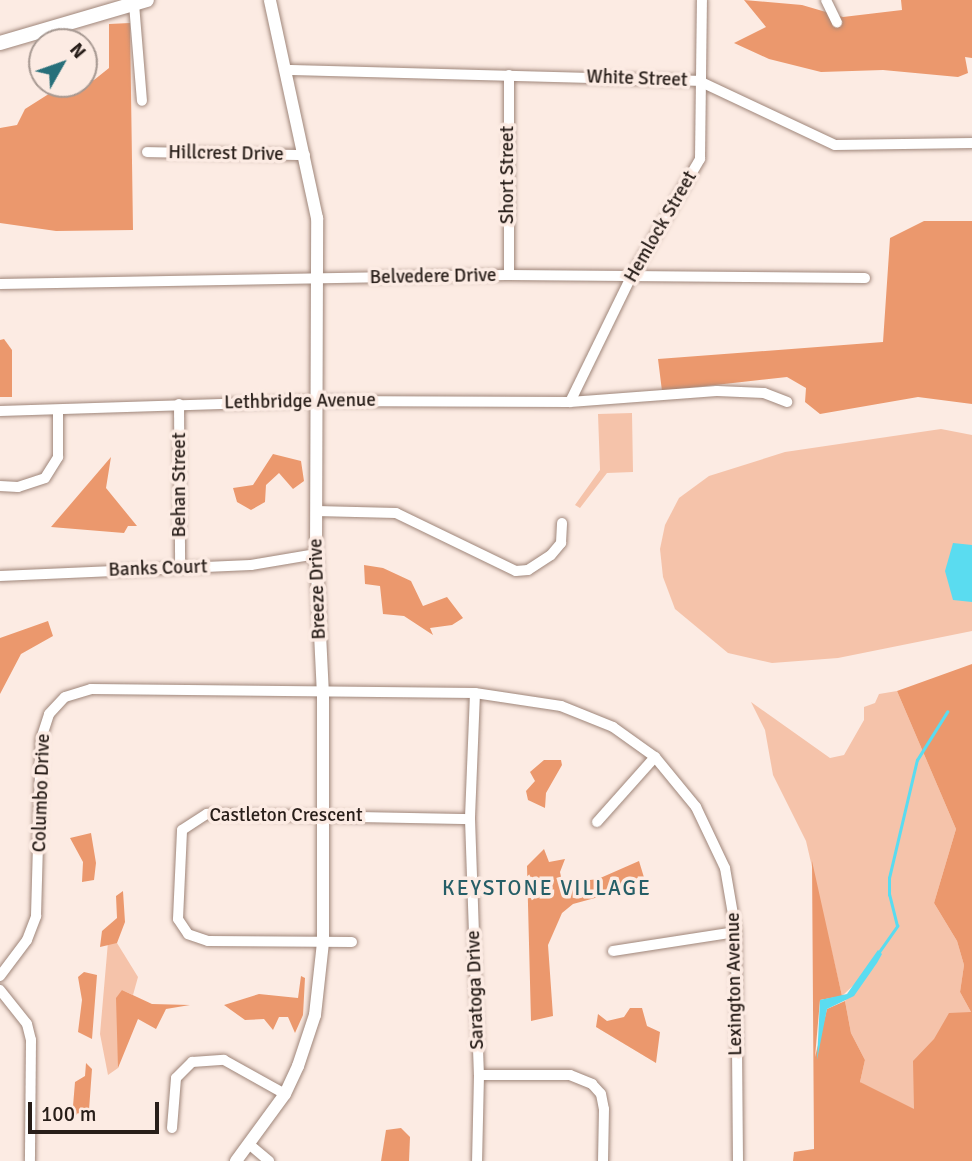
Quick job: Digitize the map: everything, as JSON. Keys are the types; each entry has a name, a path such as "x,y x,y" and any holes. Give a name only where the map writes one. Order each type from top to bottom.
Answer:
{"main road":[{"path":"0,43 111,6 140,2"}],"street":[{"name":"Breeze Drive","path":"236,1161 285,1094 315,1015 323,942 323,695 316,554 319,279 317,218 270,0"},
{"name":"Hemlock Street","path":"570,401 631,277 700,159 699,80 705,28 702,0"},
{"path":"826,0 836,23"},
{"path":"140,2 142,101"},
{"name":"White Street","path":"287,70 699,80 835,145 972,143"},
{"name":"Short Street","path":"509,75 509,275"},
{"name":"Hillcrest Drive","path":"148,152 305,155"},
{"name":"Belvedere Drive","path":"0,284 509,275 865,278"},
{"name":"Lethbridge Avenue","path":"0,411 316,401 570,401 717,390 764,393 787,402"},
{"name":"Behan Street","path":"179,404 180,567"},
{"path":"0,486 18,487 46,478 58,457 58,410"},
{"path":"316,511 396,513 516,571 528,570 551,555 561,543 562,523"},
{"name":"Banks Court","path":"0,576 251,565 316,554"},
{"name":"Columbo Drive","path":"0,976 27,940 36,916 41,738 49,714 65,697 91,690 323,695"},
{"name":"Lexington Avenue","path":"323,695 475,693 561,706 613,727 654,757 677,781 711,835 725,868 736,932 738,1161"},
{"name":"Saratoga Drive","path":"475,693 470,819 479,1075 477,1161"},
{"path":"597,822 654,757"},
{"name":"Castleton Crescent","path":"352,942 208,941 188,934 178,919 179,839 190,821 207,814 321,814 470,819"},
{"path":"612,951 736,932"},
{"path":"0,990 27,1024 31,1040 30,1161"},
{"path":"172,1128 176,1078 192,1062 224,1060 285,1094"},
{"path":"479,1075 570,1075 592,1084 601,1094 604,1109 603,1161"},
{"path":"250,1145 269,1161"}],"shaded area":[{"path":"744,0 802,5 843,17 902,10 901,0 972,0 972,58 965,57 968,73 958,77 883,70 821,72 769,59 734,43 766,27"},
{"path":"130,23 133,230 56,231 0,223 0,128 17,125 25,109 42,98 98,98 98,77 109,68 109,24"},
{"path":"924,221 972,221 972,404 918,397 820,414 805,402 806,388 787,377 662,391 658,359 883,342 890,238"},
{"path":"4,339 12,350 12,397 0,397 0,340"},
{"path":"632,413 633,472 607,473 580,508 575,505 600,470 598,414"},
{"path":"941,429 972,435 972,631 838,658 772,663 728,653 675,609 663,577 660,549 665,525 679,498 709,476 785,452"},
{"path":"273,454 301,461 304,481 293,489 279,473 266,485 265,502 251,510 237,502 233,488 253,485"},
{"path":"111,457 106,488 137,526 128,526 124,533 51,527"},
{"path":"364,565 383,568 411,581 423,606 447,597 463,618 452,625 430,628 433,635 404,616 383,614 380,586 365,584"},
{"path":"48,621 53,636 21,654 0,694 0,638"},
{"path":"972,664 972,1161 793,1161 794,1152 814,1149 812,861 842,996 820,1000 815,1057 827,1009 845,1001 851,1033 865,1060 860,1082 914,1109 913,1061 934,1039 949,1013 971,1012 960,992 964,965 957,941 934,903 956,829 897,691"},
{"path":"897,691 956,829 934,903 957,941 964,965 960,992 971,1012 972,1161 860,1082 865,1060 851,1033 845,1001 877,963 842,996 806,841 773,775 765,730 751,702 830,758 844,755 864,720 864,707 875,703 879,694"},
{"path":"544,760 561,760 562,765 546,793 545,808 528,800 526,791 535,781 530,772"},
{"path":"91,833 96,863 94,880 82,882 83,862 70,838"},
{"path":"544,849 549,862 565,859 560,872 565,896 574,882 598,879 639,861 646,884 573,904 562,913 548,945 553,1016 531,1021 527,866"},
{"path":"123,891 125,922 117,943 100,947 102,931 117,918 116,896"},
{"path":"108,942 117,943 138,977 133,995 122,990 118,1068 108,1075 100,1034"},
{"path":"84,972 97,975 92,1039 78,1032 82,1000 78,977"},
{"path":"301,976 305,978 303,1015 295,1033 288,1017 279,1017 273,1030 264,1019 245,1020 224,1005 259,994 298,998"},
{"path":"122,990 152,1004 190,1005 166,1009 156,1029 138,1019 118,1068 116,998"},
{"path":"630,1008 642,1008 647,1026 660,1032 656,1063 596,1027 598,1014 607,1021 624,1017"},
{"path":"86,1063 92,1069 87,1119 78,1113 72,1119 66,1110 73,1106 75,1082 85,1076"},
{"path":"401,1128 410,1137 409,1161 381,1161 386,1130"}],"water":[{"path":"953,543 972,545 972,602 953,600 945,571"},
{"path":"878,950 882,954 854,996 827,1009 817,1060 820,1000 847,994"}],"waterway":[{"path":"879,952 897,926 889,895 889,878 917,760 947,712"}],"district":[{"name":"KEYSTONE VILLAGE","path":"547,888"}]}
